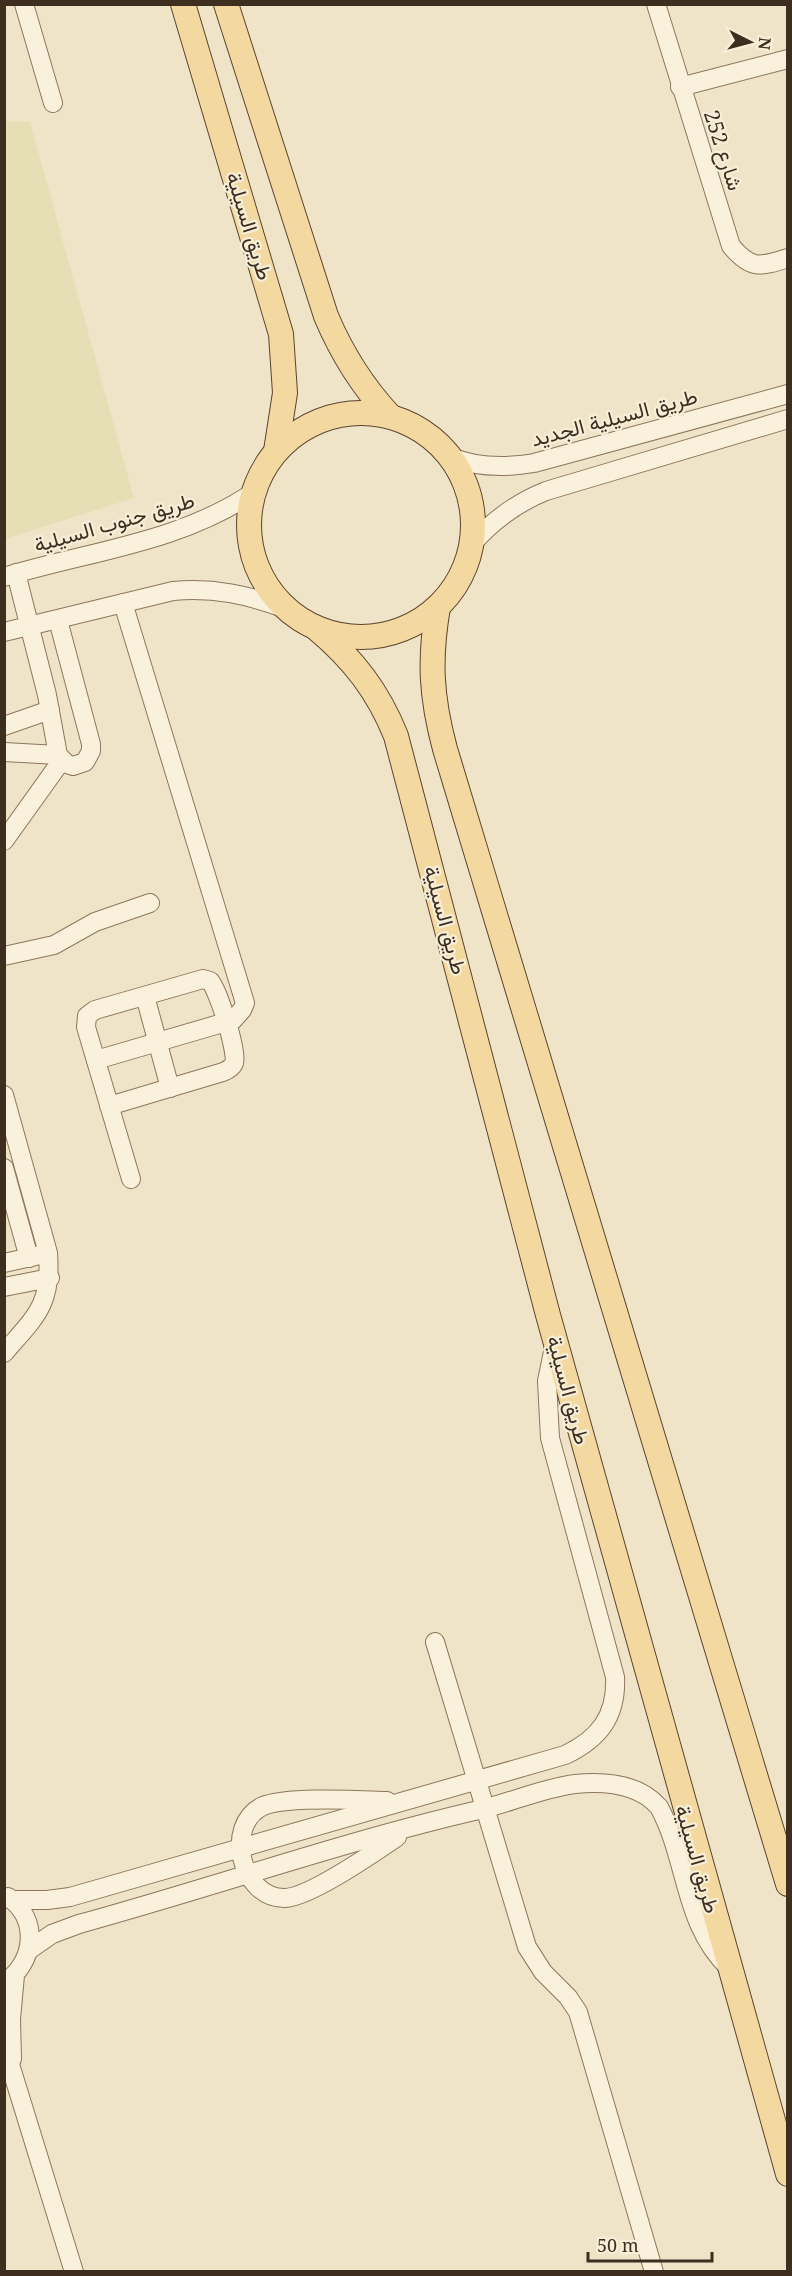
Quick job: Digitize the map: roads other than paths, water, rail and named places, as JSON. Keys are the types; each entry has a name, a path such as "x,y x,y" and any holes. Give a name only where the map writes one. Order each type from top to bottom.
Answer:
{"main road":[{"name":"طريق السيلية","path":"183,4 281,334 285,393 276,452"},
{"name":"طريق السيلية","path":"226,4 331,327 359,380 390,416"},
{"path":"365,412 390,416 413,424 434,439 451,457 468,489 474,526 472,544 465,567 454,589 438,607 417,623 393,633 367,638 341,636 316,628 287,609 270,590 257,567 250,543 250,518 254,492 263,471 276,452 295,434 309,426 340,414 365,412"},
{"path":"438,607 431,655 431,679 433,703 445,749 788,1884"},
{"name":"طريق السيلية","path":"316,628 337,645 362,672 386,711 396,736 555,1340 788,2174"},
{"path":"762,2083 788,2122"}],"street":[{"path":"24,4 54,103"},
{"name":"شارع 252","path":"656,4 731,246 742,261 761,267 788,258"},
{"path":"680,87 788,59"},
{"name":"طريق السيلية الجديد","path":"451,457 495,467 534,463 788,394"},
{"path":"472,544 484,530 513,507 546,491 788,419"},
{"path":"751,430 788,433"},
{"name":"طريق جنوب السيلية","path":"10,575 186,529 221,513 254,492"},
{"path":"4,841 60,758 31,626 10,575"},
{"path":"4,632 173,591 196,589 242,594 287,609"},
{"path":"96,1060 158,1042 224,1016 235,1004 242,990 123,603"},
{"path":"4,752 60,758 73,766 85,762 91,751 58,620"},
{"path":"4,726 50,710"},
{"path":"4,956 54,945 94,922 150,903"},
{"path":"109,1106 223,1072 232,1066 235,1058 224,1016 214,986 206,979 95,1010 87,1016 86,1027 109,1106 131,1179"},
{"path":"146,996 170,1088"},
{"path":"4,1095 48,1253 50,1278 47,1295 37,1315 4,1353"},
{"path":"4,1168 29,1258"},
{"path":"4,1263 48,1253"},
{"path":"4,1287 50,1278"},
{"path":"8,1897 47,1900 70,1897 565,1755 587,1744 608,1721 615,1701 613,1664 550,1438 547,1381 555,1340"},
{"path":"435,1642 527,1947 543,1972 568,1997 578,2012 654,2271"},
{"path":"12,2064 10,1979 29,1950 66,1929 410,1827 560,1786 578,1784 625,1786 645,1793 653,1800 664,1816 700,1930 716,1955 729,1968"},
{"path":"403,1802 341,1801 271,1804 256,1810 245,1823 241,1848 248,1876 255,1885 270,1895 296,1896 369,1855 410,1827"},
{"path":"8,1897 26,1917 29,1928 29,1950"},
{"path":"4,2045 12,2064 74,2271"}]}
